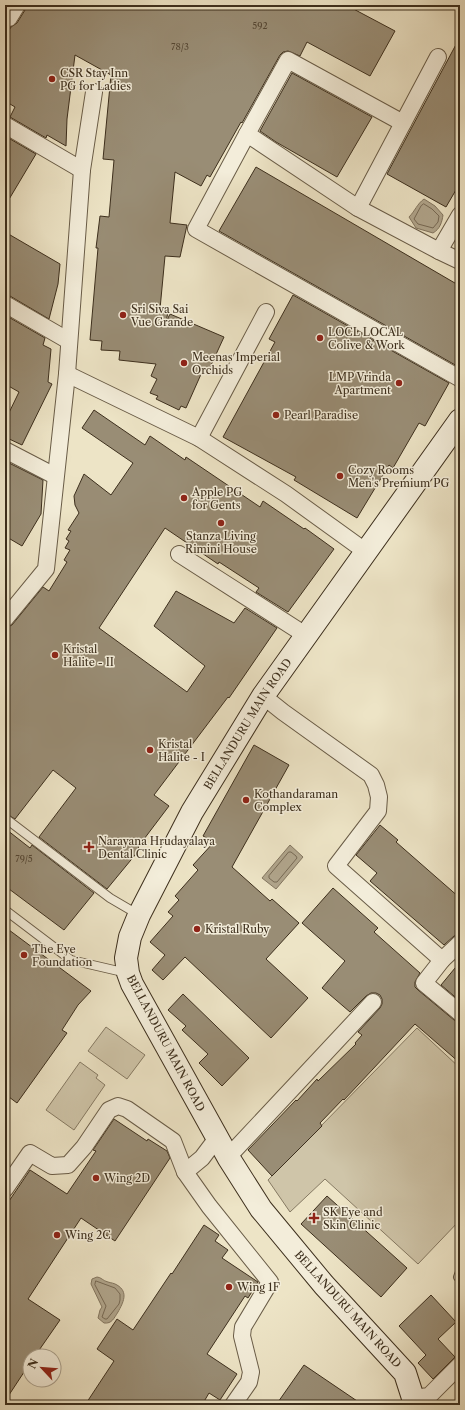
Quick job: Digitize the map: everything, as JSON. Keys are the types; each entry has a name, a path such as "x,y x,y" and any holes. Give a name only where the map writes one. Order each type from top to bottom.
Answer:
{"street":[{"path":"358,208 438,58"},
{"path":"403,123 288,60 196,229 459,378 460,375"},
{"path":"5,619 46,569 67,374 82,170 94,92"},
{"path":"5,125 82,170"},
{"path":"247,134 358,208 439,251 460,260"},
{"path":"439,251 460,215"},
{"path":"5,304 69,341"},
{"path":"199,438 266,312"},
{"path":"67,374 199,438 286,494 365,551"},
{"name":"BELLANDURU MAIN ROAD","path":"413,1401 405,1373 324,1285 261,1209 217,1138 132,984 128,973 126,958 130,937 139,915 192,812 263,696 307,636 365,551 460,420"},
{"path":"5,450 55,476"},
{"path":"179,554 307,636"},
{"path":"263,696 371,775 376,785 379,797 378,811 336,866 442,960"},
{"path":"460,943 442,960 424,983 460,1013"},
{"path":"228,1157 373,1002"},
{"path":"5,1189 30,1153 52,1166 68,1165 84,1147 109,1110 118,1106 127,1108 173,1141 185,1172 209,1206 270,1282 243,1327 242,1336 251,1372 249,1382 233,1405"},
{"path":"185,1172 202,1158 217,1138"},
{"path":"413,1401 429,1396 460,1365"}],"lane":[{"path":"5,818 110,898 139,915"},
{"path":"5,910 71,960 128,973"},
{"path":"460,1272 458,1276 460,1279"}],"shaded area":[{"path":"106,1027 145,1055 127,1079 88,1051"},
{"path":"417,1028 460,1068 460,1220 418,1264 325,1179 290,1212 268,1180"},
{"path":"80,1062 98,1075 96,1078 105,1085 74,1130 46,1110"}],"water":[{"path":"424,199 435,206 443,215 440,225 433,233 416,228 409,217"},
{"path":"290,845 303,857 276,889 262,878"},
{"path":"97,1277 114,1283 121,1288 124,1294 120,1309 109,1323 104,1323 98,1318 102,1307 91,1284 92,1279"}],"building":[{"path":"26,5 346,5 395,31 370,76 307,42 300,56 288,51 283,52 210,177 207,175 201,186 175,172 170,223 187,225 180,257 165,256 160,309 168,312 166,322 170,314 224,337 207,374 202,372 186,408 181,406 179,410 156,399 158,396 150,393 157,379 151,376 156,364 119,360 120,351 101,350 102,341 90,340 98,248 96,248 100,216 109,217 114,160 103,159 111,75 75,55 67,119 66,146 47,135 46,138 10,117 15,107 5,101 5,37 11,27 17,23 25,10"},
{"path":"460,37 460,183 446,207 387,174"},
{"path":"292,73 372,117 337,177 276,142 260,131"},
{"path":"5,136 36,154 5,206"},
{"path":"256,167 460,286 459,366 219,231"},
{"path":"5,232 60,264 58,284 49,319 10,296 5,295"},
{"path":"293,295 449,383 425,426 419,423 393,468 389,465 357,518 294,480 296,477 223,437 275,342 269,339"},
{"path":"5,315 45,338 43,345 51,349 48,382 52,384 22,445 5,437 5,421 19,392 5,384"},
{"path":"94,410 145,445 150,436 185,460 186,457 260,507 263,501 334,549 288,612 256,592 259,588 219,562 218,564 165,528 99,628 187,692 205,666 154,626 176,591 234,623 245,608 277,628 229,698 228,697 154,795 169,806 138,847 140,849 107,889 39,837 76,788 53,770 15,819 5,813 5,628 12,625 43,587 49,591 67,562 64,560 70,550 65,548 69,541 66,539 71,531 68,530 79,513 75,505 74,496 84,474 111,495 133,463 82,428"},
{"path":"5,461 43,480 41,514 22,546 5,536"},
{"path":"254,745 289,765 232,867 270,901 272,899 299,923 266,959 308,998 271,1038 185,957 163,980 152,970 165,955 150,942 173,916 168,912 179,900 175,896 198,870 193,865 214,842 203,836"},
{"path":"5,825 8,828 7,830 30,848 32,845 94,893 64,930 5,886"},
{"path":"380,825 398,840 396,842 460,898 460,934 454,936 444,945 370,881 377,873 356,855"},
{"path":"333,888 378,928 374,932 420,973 415,982 415,987 454,1020 460,1022 460,1063 415,1024 344,1100 343,1099 320,1123 322,1126 272,1176 248,1150 317,1079 318,1081 356,1044 355,1043 362,1035 358,1032 382,1004 380,995 371,993 350,1012 322,988 345,961 302,923"},
{"path":"5,927 91,991 78,1005 62,1030 67,1033 17,1103 5,1094"},
{"path":"460,962 460,1001 441,985"},
{"path":"183,994 249,1058 222,1086 199,1063 208,1054 182,1030 186,1026 168,1010"},
{"path":"114,1119 147,1141 148,1139 167,1151 170,1158 115,1241 81,1218 28,1299 60,1320 41,1348 22,1348 22,1375 5,1401 5,1207 30,1170 67,1194 96,1151 93,1150"},
{"path":"327,1196 407,1268 381,1297 301,1224"},
{"path":"204,1225 219,1235 215,1241 228,1250 222,1258 258,1282 248,1298 245,1296 207,1354 237,1374 220,1400 209,1393 202,1405 85,1405 114,1361 97,1349 117,1319 133,1330"},
{"path":"431,1295 456,1322 438,1339 455,1357 433,1379 418,1363 426,1355 399,1326"},
{"path":"304,1365 363,1405 276,1405"}],"place":[{"name":"CSR Stay Inn PG for Ladies","path":"52,79"},
{"name":"Sri Siva Sai Vue Grande","path":"123,315"},
{"name":"LOCL LOCAL Colive & Work","path":"320,338"},
{"name":"Meenas Imperial Orchids","path":"184,363"},
{"name":"LMP Vrinda Apartment","path":"399,383"},
{"name":"Pearl Paradise","path":"276,415"},
{"name":"Cozy Rooms Men's Premium PG","path":"340,476"},
{"name":"Apple PG for Gents","path":"184,498"},
{"name":"Stanza Living Rimini House","path":"221,523"},
{"name":"Kristal Halite - II","path":"55,655"},
{"name":"Kristal Halite - I","path":"150,750"},
{"name":"Kothandaraman Complex","path":"246,800"},
{"name":"Narayana Hrudayalaya Dental Clinic","path":"89,847"},
{"name":"Kristal Ruby","path":"197,929"},
{"name":"The Eye Foundation","path":"24,955"},
{"name":"Wing 2D","path":"96,1178"},
{"name":"SK Eye and Skin Clinic","path":"314,1218"},
{"name":"Wing 2C","path":"57,1235"},
{"name":"Wing 1F","path":"229,1287"}]}
